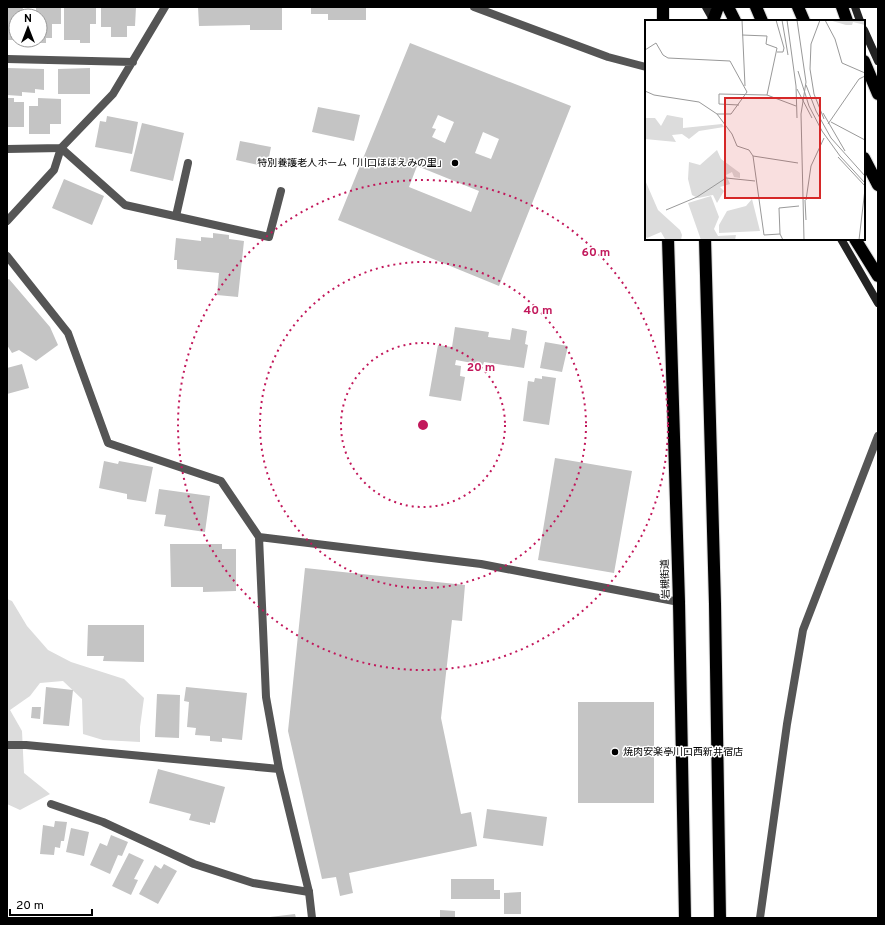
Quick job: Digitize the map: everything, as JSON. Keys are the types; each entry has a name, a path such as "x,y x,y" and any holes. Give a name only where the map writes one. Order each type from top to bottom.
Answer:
{"highway":[{"path":"663,7 663,20"},
{"path":"714,20 718,7"},
{"path":"728,7 734,20"},
{"path":"756,7 762,20"},
{"path":"798,7 804,20"},
{"path":"842,7 847,20"},
{"path":"865,63 878,94"},
{"path":"865,160 878,185"},
{"name":"岩槻街道","path":"668,240 679,602 685,918"},
{"path":"705,240 715,604 720,918"},
{"path":"856,240 878,276"},
{"path":"863,240 878,270"}],"main road":[{"path":"706,7 713,20"},
{"path":"855,7 860,20"},
{"path":"865,32 878,61"},
{"path":"842,240 878,303"}],"street":[{"path":"7,221 54,170 61,148 113,94 166,7"},
{"path":"474,7 608,57 645,67"},
{"path":"7,59 132,62"},
{"path":"7,149 61,148 125,205 268,236 281,191"},
{"path":"176,216 188,163"},
{"path":"9,261 68,332 108,443 221,481 259,537 266,697 279,768 309,892 312,918"},
{"path":"760,918 787,724 803,630 878,436"},
{"path":"259,537 481,564 679,602"},
{"path":"7,745 26,744 279,768"},
{"path":"51,804 103,822 194,864 253,883 309,892"}],"shaded area":[{"path":"7,599 12,601 27,626 48,650 71,662 124,679 144,698 140,727 140,742 103,740 83,734 82,699 63,681 40,683 30,696 10,710 22,731 24,773 50,794 20,810 7,804"}],"building":[{"path":"7,7 23,7 8,8 7,40"},
{"path":"61,7 61,24 52,24 52,38 48,38 48,8 36,8"},
{"path":"64,7 96,7 96,24 90,24 90,43 80,43 80,40 64,40"},
{"path":"101,7 136,7 135,26 127,26 127,37 111,37 111,27 101,27"},
{"path":"198,7 282,7 282,30 250,30 250,25 199,26"},
{"path":"311,7 366,7 366,20 328,20 328,14 311,14"},
{"name":"特別養護老人ホーム「川口ほほえみの里」","path":"410,43 571,106 499,286 338,220","holes":["438,115 454,122 445,143 432,137 436,129 432,128","483,132 499,139 491,159 475,153","417,166 479,191 471,212 409,187"]},
{"path":"7,68 44,69 44,90 35,89 35,93 22,92 22,96 7,95"},
{"path":"90,68 90,94 58,94 58,69"},
{"path":"7,98 14,98 14,102 24,102 24,127 7,127"},
{"path":"38,98 61,99 61,124 50,124 50,134 29,134 29,106 38,106"},
{"path":"318,107 360,115 354,141 312,132"},
{"path":"107,116 138,122 132,154 95,147 100,121 106,122"},
{"path":"142,123 184,133 173,181 130,171"},
{"path":"240,141 271,147 267,167 236,160"},
{"path":"64,179 104,196 92,225 52,208"},
{"path":"213,233 229,235 229,239 244,241 238,297 217,295 219,273 177,269 177,260 174,260 176,238 201,241 201,237 213,238"},
{"path":"9,279 50,327 58,345 36,361 19,350 12,353 7,345 7,280"},
{"path":"455,327 489,332 488,337 510,340 512,328 527,331 525,344 528,345 524,368 484,362 483,365 456,360 455,365 461,366 460,376 465,377 461,401 429,396 438,345 452,347"},
{"path":"545,342 568,346 562,372 540,368"},
{"path":"22,364 29,388 7,394 7,368"},
{"path":"542,376 556,378 549,425 523,421 528,381 534,382 535,378 542,379"},
{"path":"555,458 632,471 614,573 538,560"},
{"path":"104,461 118,464 119,461 153,467 146,502 127,499 127,494 99,488"},
{"path":"159,489 210,496 205,532 164,526 166,515 155,514"},
{"path":"170,544 222,544 222,549 236,549 236,591 203,592 203,587 171,587"},
{"path":"305,568 465,585 462,621 452,620 441,718 461,814 471,812 477,846 349,873 353,893 340,896 336,877 322,879 288,731"},
{"path":"88,625 144,625 144,662 103,661 104,656 87,656"},
{"path":"46,687 73,690 69,726 43,724"},
{"path":"186,687 247,693 242,740 222,738 222,742 210,741 210,736 195,735 196,728 187,727 189,702 184,701"},
{"path":"157,694 180,695 179,738 155,737"},
{"path":"578,702 654,702 654,803 578,803"},
{"path":"32,707 41,707 40,719 31,718"},
{"path":"158,769 225,787 215,823 210,822 210,825 189,820 191,814 149,803"},
{"path":"487,809 547,817 543,846 483,838"},
{"path":"55,821 67,822 64,841 61,841 60,848 55,847 54,855 40,854 43,825 54,827"},
{"path":"71,828 89,832 84,856 66,852"},
{"path":"111,835 128,842 122,856 118,855 110,874 90,865 100,843 107,846"},
{"path":"129,853 144,860 134,879 138,880 131,895 112,886"},
{"path":"164,864 177,871 158,904 139,894 155,865 161,869"},
{"path":"451,879 494,879 494,890 500,890 500,899 451,899"},
{"path":"521,892 521,914 504,914 504,893"},
{"path":"440,910 455,911 455,918 440,918"},
{"path":"295,914 296,918 270,918 270,917"}],"place":[{"name":"特別養護老人ホーム「川口ほほえみの里」","path":"455,163"},
{"name":"焼肉安楽亭川口西新井宿店","path":"615,752"}]}
